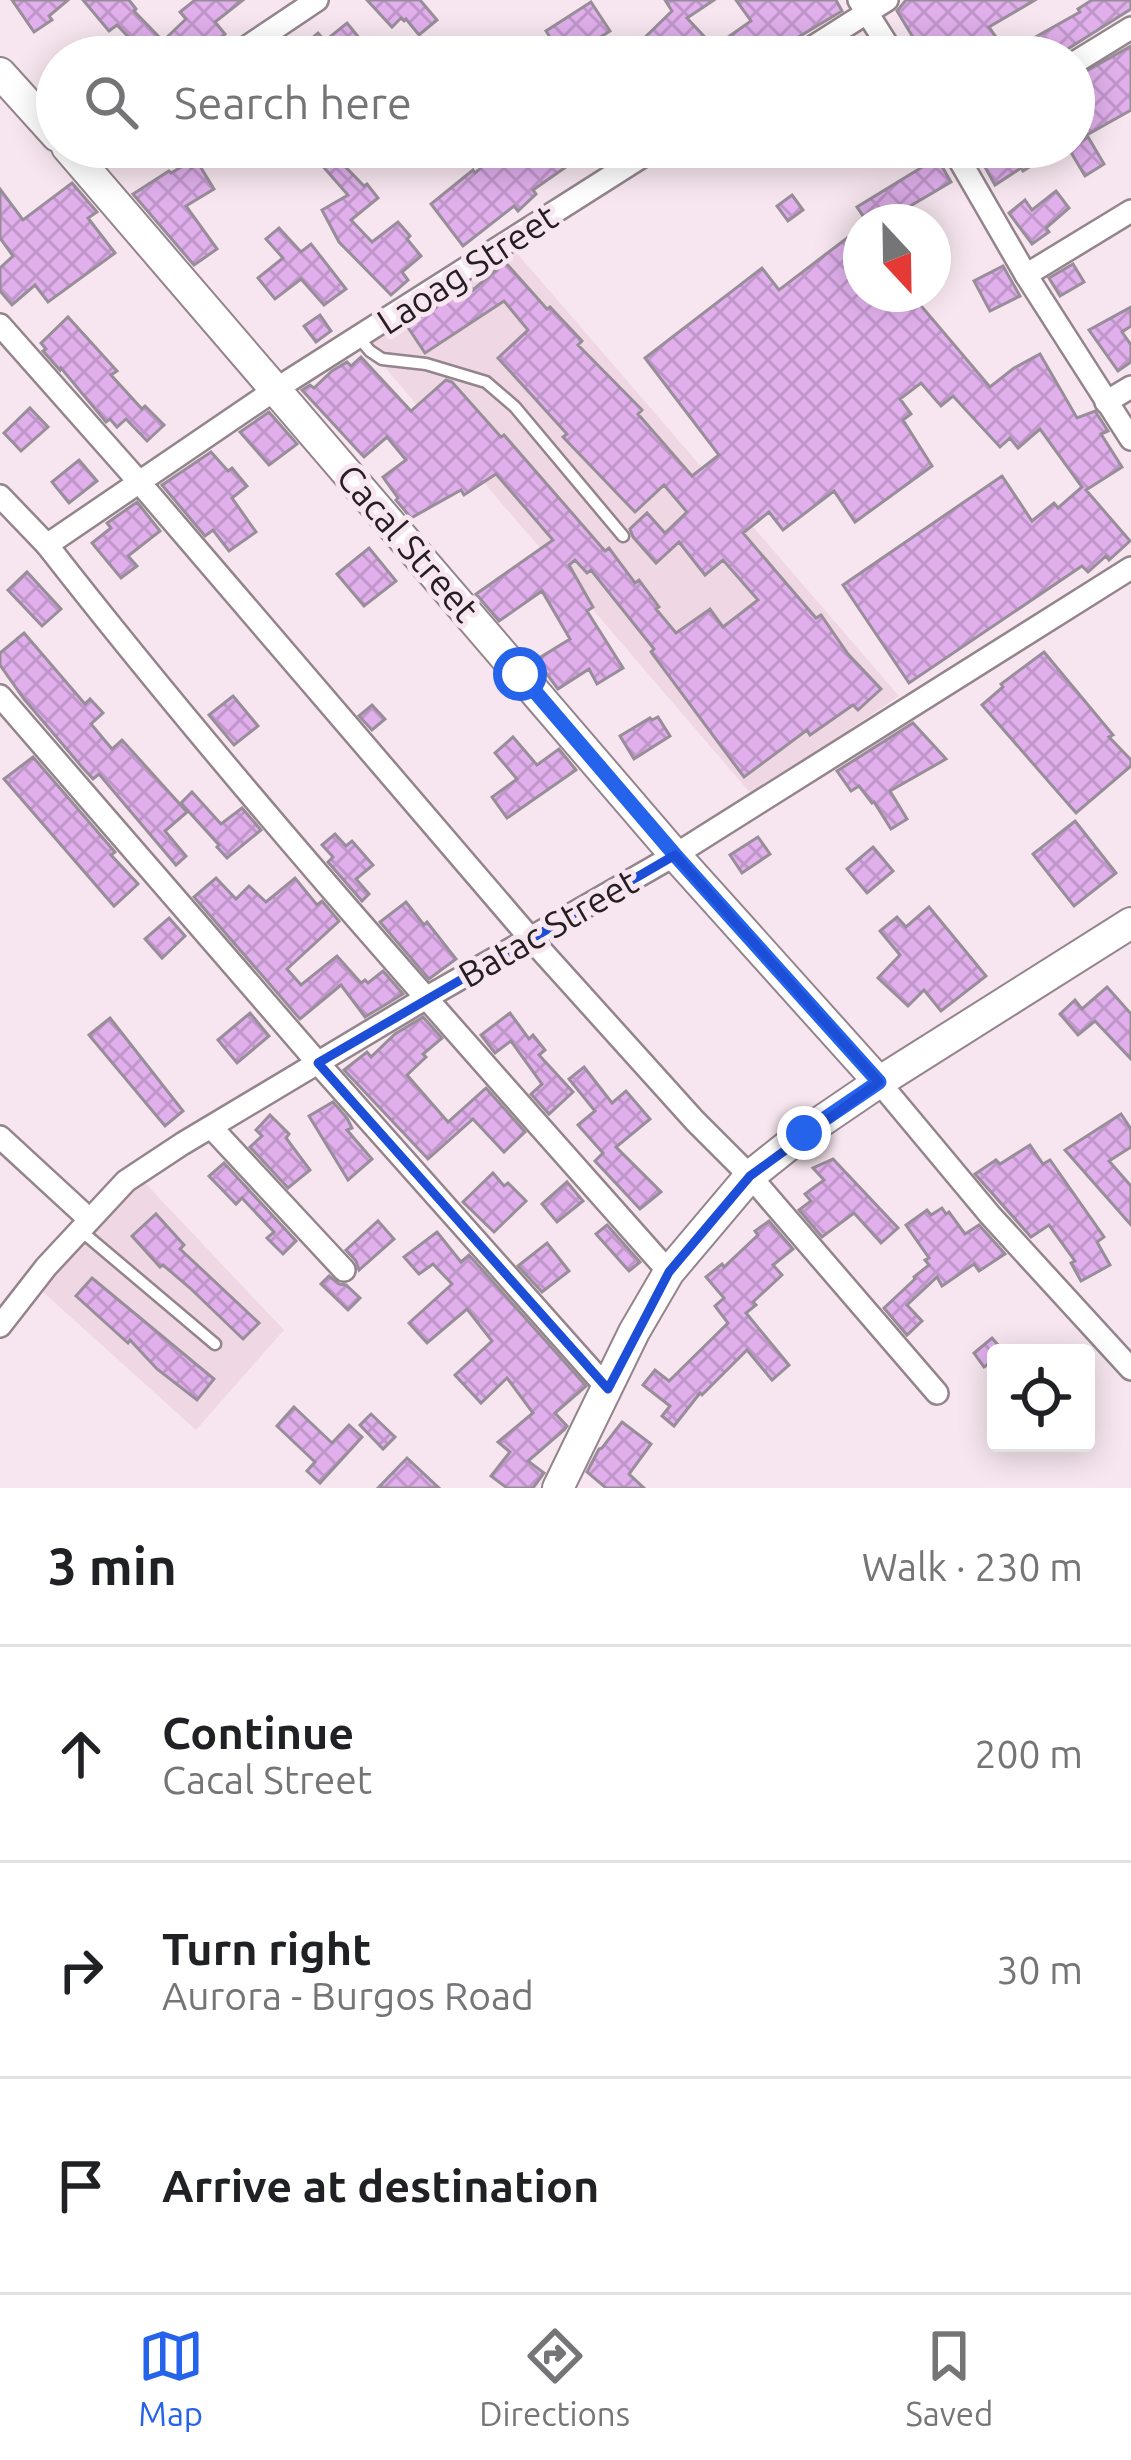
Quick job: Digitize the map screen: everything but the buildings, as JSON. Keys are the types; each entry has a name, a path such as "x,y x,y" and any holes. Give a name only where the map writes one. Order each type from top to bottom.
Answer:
{"street":[{"path":"824,36 863,6 886,0"},
{"path":"259,36 301,4"},
{"path":"863,6 882,36"},
{"path":"1095,50 1131,28"},
{"path":"0,73 36,113"},
{"name":"Cacal Street","path":"95,168 276,389 675,855 1131,1369"},
{"name":"Laoag Street","path":"46,544 276,389 624,168"},
{"path":"964,168 1131,440"},
{"path":"1026,275 1131,211"},
{"path":"0,325 530,938 750,1176 937,1393"},
{"path":"1106,402 1131,387"},
{"path":"0,496 46,544 116,634 426,998 669,1272"},
{"name":"Batac Street","path":"0,1326 46,1267 126,1181 426,998 675,855 1131,568"},
{"path":"0,696 608,1389"},
{"path":"558,1488 634,1332 669,1272 750,1176 879,1082 1131,923"},
{"path":"211,1127 344,1270"},
{"path":"0,1137 84,1224"}],"lane":[{"path":"358,338 382,358 426,364 486,382 514,407 622,536"},
{"path":"84,1224 215,1344"}],"highlighted area":[{"path":"675,855 879,1082 750,1176 669,1272 608,1389 318,1063"}],"shaded area":[{"path":"516,252 899,696 752,795 364,343"},
{"path":"145,1183 284,1330 196,1430 43,1292 66,1259 120,1202"}],"route":[{"path":"520,674 879,1082 804,1133"}]}
